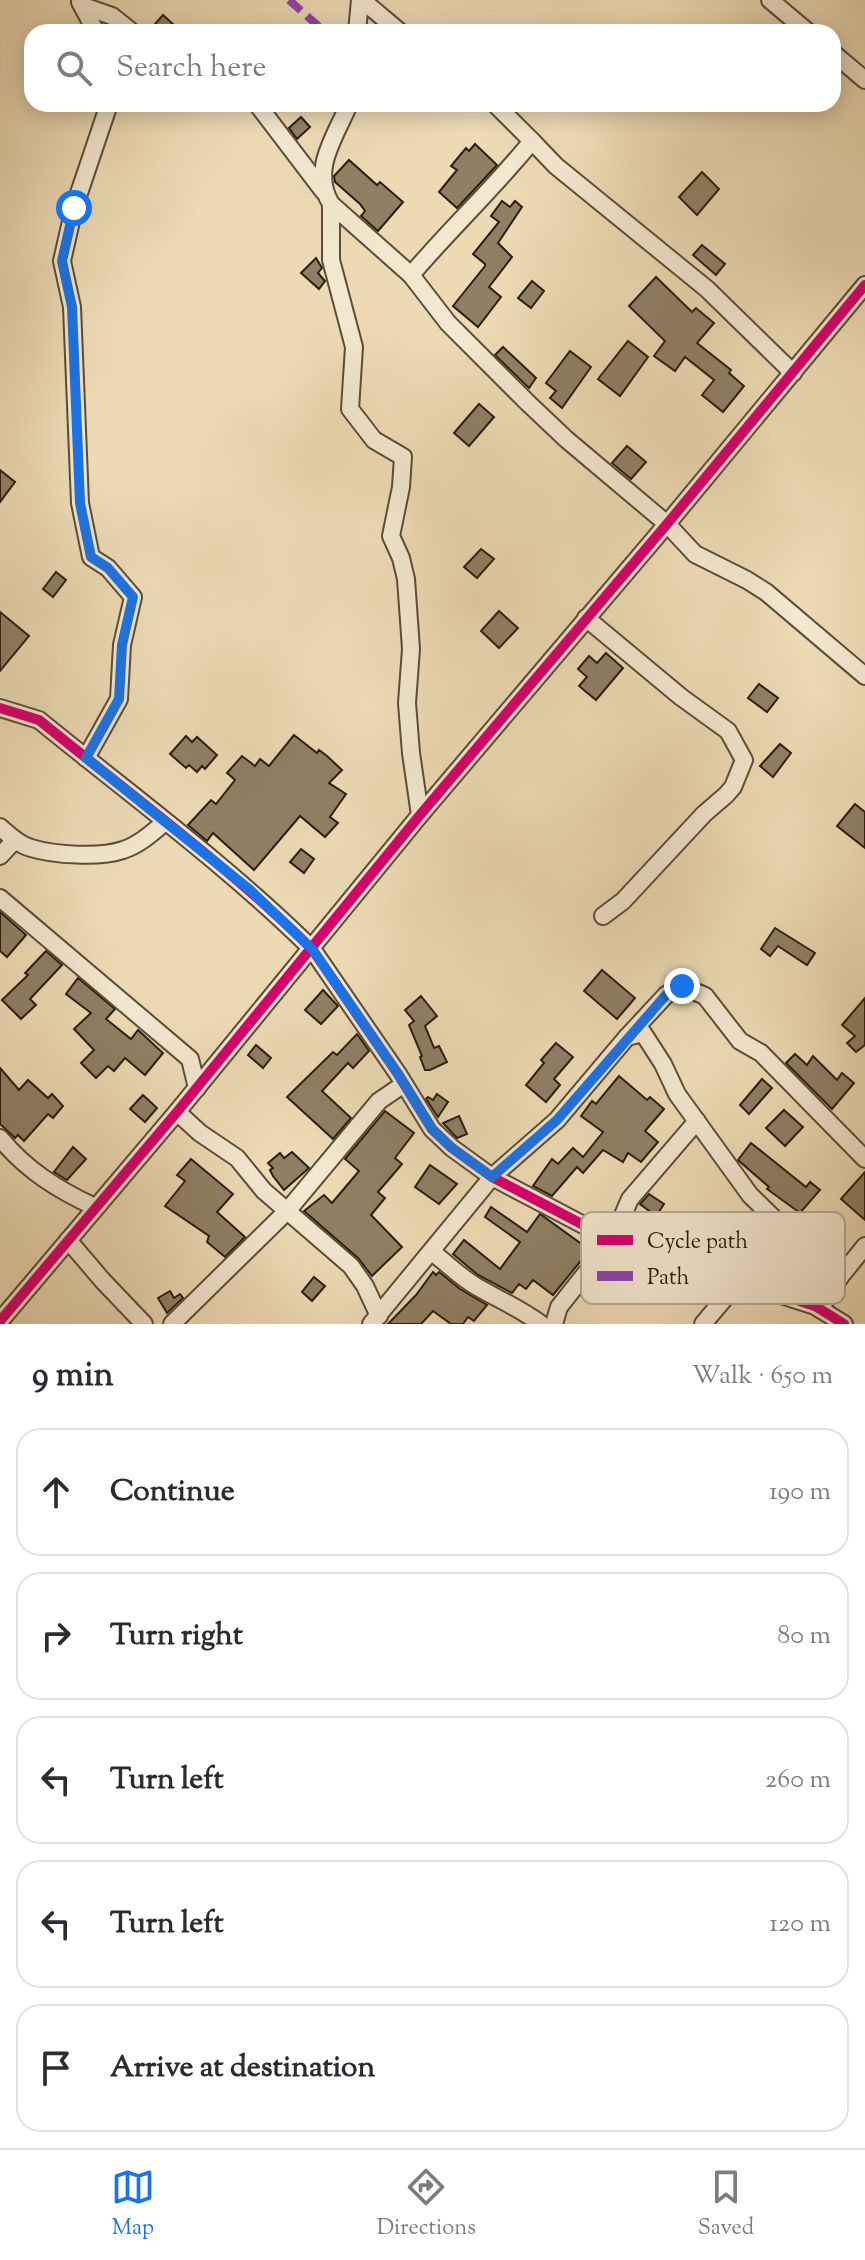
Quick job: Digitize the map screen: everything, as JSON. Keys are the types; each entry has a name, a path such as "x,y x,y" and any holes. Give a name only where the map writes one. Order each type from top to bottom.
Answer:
{"street":[{"path":"358,24 361,0"},
{"path":"361,0 390,24"},
{"path":"770,0 798,24"},
{"path":"81,3 92,24"},
{"path":"81,3 112,16 122,24"},
{"path":"841,60 865,80"},
{"path":"86,758 119,699 122,645 133,597 108,568 91,557 80,503 72,307 62,261 74,208 106,112"},
{"path":"263,112 328,198 411,275 448,323 566,439 667,524 695,554 766,592 865,676"},
{"path":"345,112 328,147 331,260 354,347 350,409 374,440 403,457 401,487 391,536 406,579 411,649 407,703 420,815"},
{"path":"503,112 556,166 707,289 793,373"},
{"path":"411,275 532,141"},
{"path":"0,1321 197,1088 420,815 864,288"},
{"path":"586,618 681,697 728,731 744,760 733,787 726,795 623,901 603,916"},
{"path":"0,708 39,720 250,890 312,949 442,1140 492,1177 581,1224"},
{"path":"0,827 31,849 82,854 114,852 134,846 165,822"},
{"path":"0,856 15,840"},
{"path":"0,898 190,1059 197,1088"},
{"path":"375,1320 492,1177 557,1120 666,995 682,986 705,996 740,1041 761,1053 865,1159"},
{"path":"627,1037 643,1033 677,1094 750,1195 767,1212"},
{"path":"172,1324 288,1210 379,1101 404,1084"},
{"path":"177,1112 200,1133 237,1158 264,1191 358,1273 375,1320"},
{"path":"624,1212 630,1199 697,1121"},
{"path":"0,1138 15,1156 49,1184 95,1207"},
{"path":"68,1240 144,1324"},
{"path":"845,1271 865,1246"},
{"path":"432,1252 479,1288 521,1309 541,1324"},
{"path":"554,1324 559,1307 581,1279"},
{"path":"703,1324 723,1304"},
{"path":"806,1304 844,1324"},
{"path":"820,1309 823,1304"}],"building":[{"path":"163,15 173,24 155,24"},
{"path":"301,117 310,127 297,139 289,128"},
{"path":"475,144 497,165 457,208 439,192 457,170 451,166 466,148 469,151"},
{"path":"349,160 377,185 380,182 403,202 378,231 361,216 365,211 360,204 335,182 334,176"},
{"path":"702,172 719,189 697,215 679,197"},
{"path":"502,201 510,207 515,201 522,207 498,243 512,257 489,287 501,297 478,327 453,306 485,266 473,254 499,222 491,216"},
{"path":"702,245 725,264 716,275 693,255"},
{"path":"316,258 322,268 318,273 325,281 319,289 301,273"},
{"path":"656,277 692,312 696,308 714,323 697,343 731,370 729,373 744,386 723,412 702,395 714,380 685,357 675,371 654,356 665,341 629,306"},
{"path":"532,281 544,291 531,308 518,298"},
{"path":"628,341 648,357 620,396 598,379"},
{"path":"503,347 536,378 529,388 495,355"},
{"path":"570,351 591,367 562,408 550,398 556,391 546,383"},
{"path":"479,404 494,417 469,446 454,433"},
{"path":"627,446 646,462 631,479 612,463"},
{"path":"0,470 15,482 0,502"},
{"path":"481,549 494,559 477,578 464,567"},
{"path":"56,572 66,580 53,597 43,589"},
{"path":"499,611 518,628 499,648 481,631"},
{"path":"0,612 29,636 0,671"},
{"path":"606,653 623,668 596,700 579,686 587,677 578,669 589,656 597,663"},
{"path":"759,684 778,698 767,712 748,698"},
{"path":"294,735 317,753 319,750 342,770 329,783 346,794 330,817 338,823 325,837 300,816 254,870 213,833 207,841 188,825 211,800 216,804 235,780 227,773 242,756 255,766 260,759 269,766"},
{"path":"186,736 192,742 197,737 217,755 205,769 202,766 197,772 189,765 186,768 170,754"},
{"path":"780,744 791,753 773,777 760,766"},
{"path":"855,804 865,812 865,848 837,826"},
{"path":"301,849 314,859 304,873 290,862"},
{"path":"0,912 26,935 7,957 0,951"},
{"path":"775,928 815,953 807,965 778,946 770,956 761,949"},
{"path":"46,951 62,965 30,999 36,1005 21,1019 2,1000 28,975 25,973"},
{"path":"602,970 635,998 617,1019 584,991"},
{"path":"78,978 115,1009 106,1019 131,1039 138,1030 163,1053 145,1075 125,1058 114,1071 108,1066 96,1078 81,1063 94,1050 74,1029 91,1013 66,994"},
{"path":"323,990 338,1006 321,1024 305,1010"},
{"path":"421,996 437,1016 425,1026 434,1048 439,1046 447,1062 430,1070 425,1070 409,1025 414,1021 405,1010"},
{"path":"865,998 865,1045 856,1052 847,1043 855,1036 842,1025"},
{"path":"357,1034 369,1051 353,1068 348,1063 322,1091 351,1118 333,1139 287,1097 333,1052 337,1055"},
{"path":"556,1043 573,1057 554,1079 560,1085 546,1102 526,1085"},
{"path":"256,1045 271,1058 263,1068 248,1055"},
{"path":"795,1054 807,1065 813,1056 837,1080 842,1073 854,1083 832,1109 786,1063"},
{"path":"0,1068 19,1090 28,1080 48,1098 52,1094 63,1106 53,1118 48,1114 24,1141 18,1135 15,1138 0,1124"},
{"path":"619,1076 647,1100 650,1097 664,1109 645,1131 658,1142 641,1162 628,1153 623,1162 603,1150 583,1173 577,1167 552,1196 533,1186 552,1159 558,1164 573,1148 583,1157 603,1132 581,1116 592,1101 596,1104"},
{"path":"762,1079 772,1088 749,1114 740,1105"},
{"path":"437,1094 448,1102 438,1117 426,1099 433,1100"},
{"path":"143,1095 157,1108 145,1122 130,1109"},
{"path":"784,1110 803,1127 785,1146 766,1128"},
{"path":"385,1111 414,1133 395,1158 402,1164 378,1192 385,1198 371,1215 402,1247 372,1276 358,1258 304,1211 324,1195 332,1203 359,1171 345,1159"},
{"path":"459,1116 467,1134 457,1138 443,1123"},
{"path":"751,1143 806,1187 810,1182 820,1190 799,1212 767,1189 769,1187 738,1160"},
{"path":"73,1147 86,1159 67,1180 54,1172"},
{"path":"292,1152 309,1168 284,1190 268,1163 280,1153 284,1158"},
{"path":"191,1159 233,1194 217,1212 245,1237 225,1257 207,1242 209,1236 165,1206 185,1181 177,1175"},
{"path":"430,1165 457,1184 439,1204 415,1187"},
{"path":"865,1172 865,1220 841,1199"},
{"path":"649,1194 664,1204 659,1212 651,1212 640,1204"},
{"path":"491,1207 527,1232 540,1214 581,1244 581,1261 553,1295 533,1280 526,1289 519,1284 512,1293 478,1275 453,1254 464,1240 500,1269 520,1242 485,1217"},
{"path":"433,1272 436,1275 439,1272 487,1305 474,1321 468,1317 463,1324 451,1324 433,1311 421,1324 388,1324 416,1295"},
{"path":"314,1277 325,1286 312,1301 302,1292"},
{"path":"170,1291 174,1298 180,1294 183,1298 167,1313 158,1298"}],"marked path":[{"path":"289,0 316,24"}],"cycle path":[{"path":"0,1321 865,285"},
{"path":"0,708 39,720 213,860 312,949 432,1129 452,1148 492,1177 581,1224"},
{"path":"809,1304 844,1324"}],"route":[{"path":"74,208 62,261 72,307 80,503 91,557 108,568 133,597 122,645 119,699 86,758 250,890 312,949 432,1129 492,1177 557,1120 666,995 682,986"}]}
